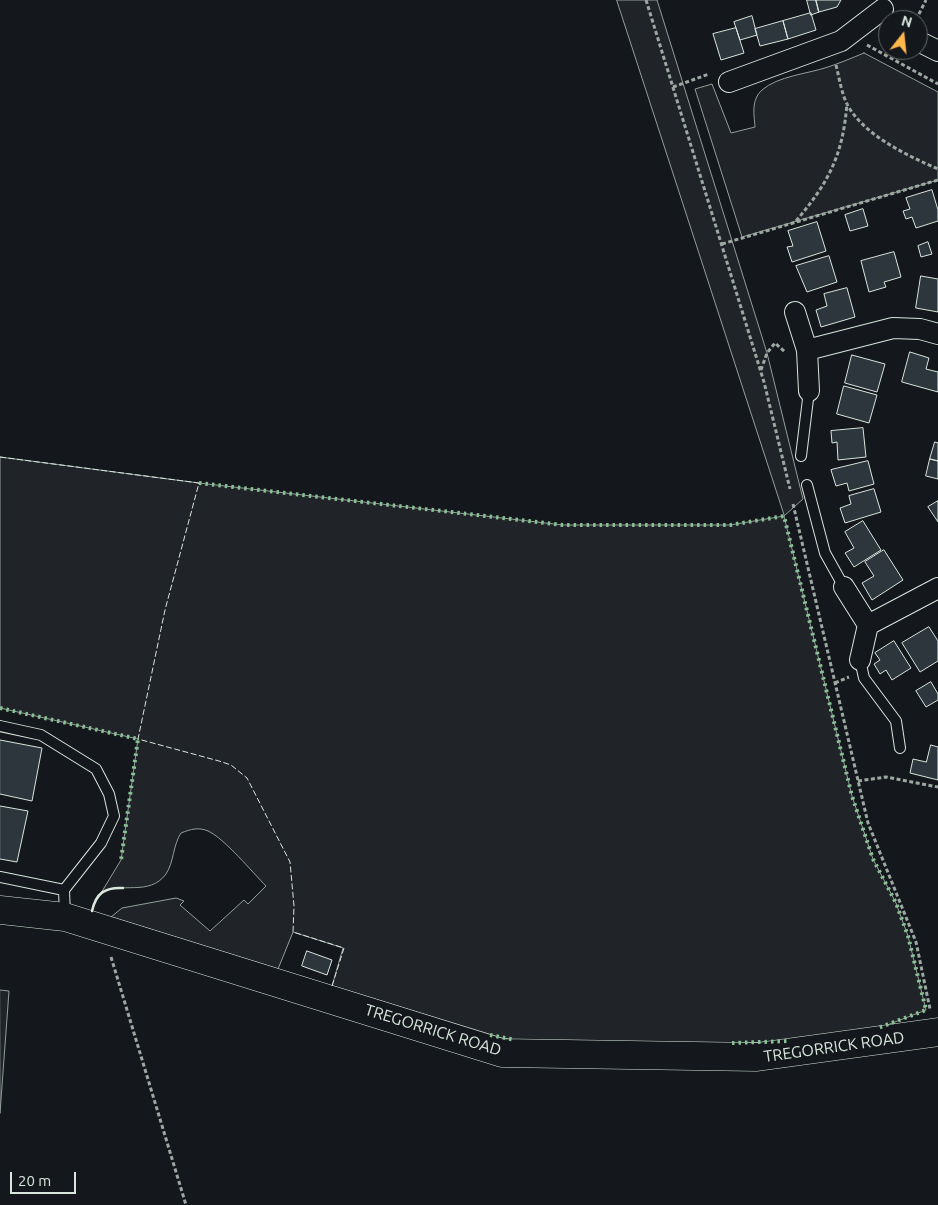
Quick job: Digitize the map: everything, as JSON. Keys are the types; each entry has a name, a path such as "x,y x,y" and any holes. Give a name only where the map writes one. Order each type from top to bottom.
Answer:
{"street":[{"path":"721,78 830,45 855,32 878,15"},
{"path":"795,312 798,353 809,391"},
{"path":"798,353 893,328 920,329 938,334"},
{"path":"844,587 868,625 860,660"},
{"path":"868,625 938,588"},
{"name":"TREGORRICK ROAD","path":"0,910 65,917 502,1053 758,1057 936,1033"}],"lane":[{"path":"801,456 809,391"},
{"path":"806,485 825,553 844,587"},
{"path":"860,660 864,678 896,721 900,748"},
{"path":"0,726 41,735 96,769 109,794 114,816 101,843 64,890 65,917"},
{"path":"0,877 64,890"}],"path":[{"path":"646,0 761,371 868,823 916,942 936,1033"},
{"path":"855,32 871,49 938,84"},
{"path":"830,45 847,103 863,123 888,144 938,169"},
{"path":"674,87 721,78"},
{"path":"796,221 828,179 838,157 847,103"},
{"path":"722,244 938,180"},
{"path":"761,371 767,354 775,343 798,353"},
{"path":"858,781 886,777 938,787"},
{"path":"102,928 186,1205"}],"shaded area":[{"path":"617,0 657,0 767,353 803,499 784,516"},
{"path":"864,53 938,92 938,180 742,237 695,89 712,84 731,133 755,127 754,107 756,98 769,85 784,78 828,67"},
{"path":"0,457 199,483 563,525 730,525 784,516 852,796 873,859 896,903 908,936 926,1010 882,1027 814,1040 678,1046 557,1045 502,1038 332,986 343,948 293,932 278,969 111,917 122,908 176,898 184,901 180,905 210,931 244,900 248,904 266,886 215,835 198,829 181,833 176,843 169,869 159,881 143,887 117,888 101,893 121,860 138,739 0,708"},
{"path":"0,990 9,991 0,1113"}],"building":[{"path":"807,0 816,0 819,12 811,15"},
{"path":"816,0 841,0 837,7 819,12"},
{"path":"811,13 816,30 788,39 783,21"},
{"path":"752,16 757,35 740,40 734,22"},
{"path":"783,21 788,39 760,46 755,29"},
{"path":"736,28 744,53 721,60 713,34"},
{"path":"932,190 938,210 938,221 916,228 912,217 906,219 903,211 910,209 906,198"},
{"path":"863,209 868,226 850,231 845,215"},
{"path":"817,222 826,251 792,262 787,247 793,246 788,231"},
{"path":"928,242 932,254 921,257 918,246"},
{"path":"894,252 901,277 884,282 886,287 869,292 861,261"},
{"path":"829,256 837,282 807,292 796,266"},
{"path":"921,276 938,279 938,312 916,308"},
{"path":"847,288 855,317 821,327 816,310 827,306 824,294"},
{"path":"910,352 929,358 926,369 938,372 938,392 902,382"},
{"path":"852,355 885,364 877,392 845,383"},
{"path":"844,386 877,395 869,423 837,414"},
{"path":"863,428 866,457 838,460 837,442 832,443 831,431"},
{"path":"935,442 938,443 938,461 930,459"},
{"path":"930,459 938,461 938,479 926,476"},
{"path":"868,461 874,484 849,491 847,483 836,486 831,470"},
{"path":"874,489 881,512 845,523 840,508 851,504 849,496"},
{"path":"938,501 938,522 928,507"},
{"path":"863,521 881,550 854,567 845,553 854,548 845,532"},
{"path":"884,550 903,580 872,600 862,583 874,576 865,562"},
{"path":"929,627 938,641 938,661 920,672 902,643"},
{"path":"894,641 911,668 892,680 886,670 880,674 874,664 880,660 875,653"},
{"path":"931,682 938,694 938,700 926,707 916,691"},
{"path":"0,740 42,748 32,801 0,794"},
{"path":"931,745 938,747 938,780 910,773 913,759 926,762"},
{"path":"0,806 28,811 17,862 0,859"},
{"path":"307,951 332,960 327,975 302,966"}],"hedge":[{"path":"199,483 563,525 730,525 784,516 852,796 873,859 896,903 908,936 926,1010 878,1028"},
{"path":"0,708 138,739 121,860"},
{"path":"490,1035 515,1040"},
{"path":"732,1043 790,1041"}],"fence":[{"path":"0,457 199,483 165,610 138,739 231,765 247,778 290,862 294,906 293,932 344,948 332,986"}],"wall":[{"path":"92,911 96,900 102,892 123,888"}]}
